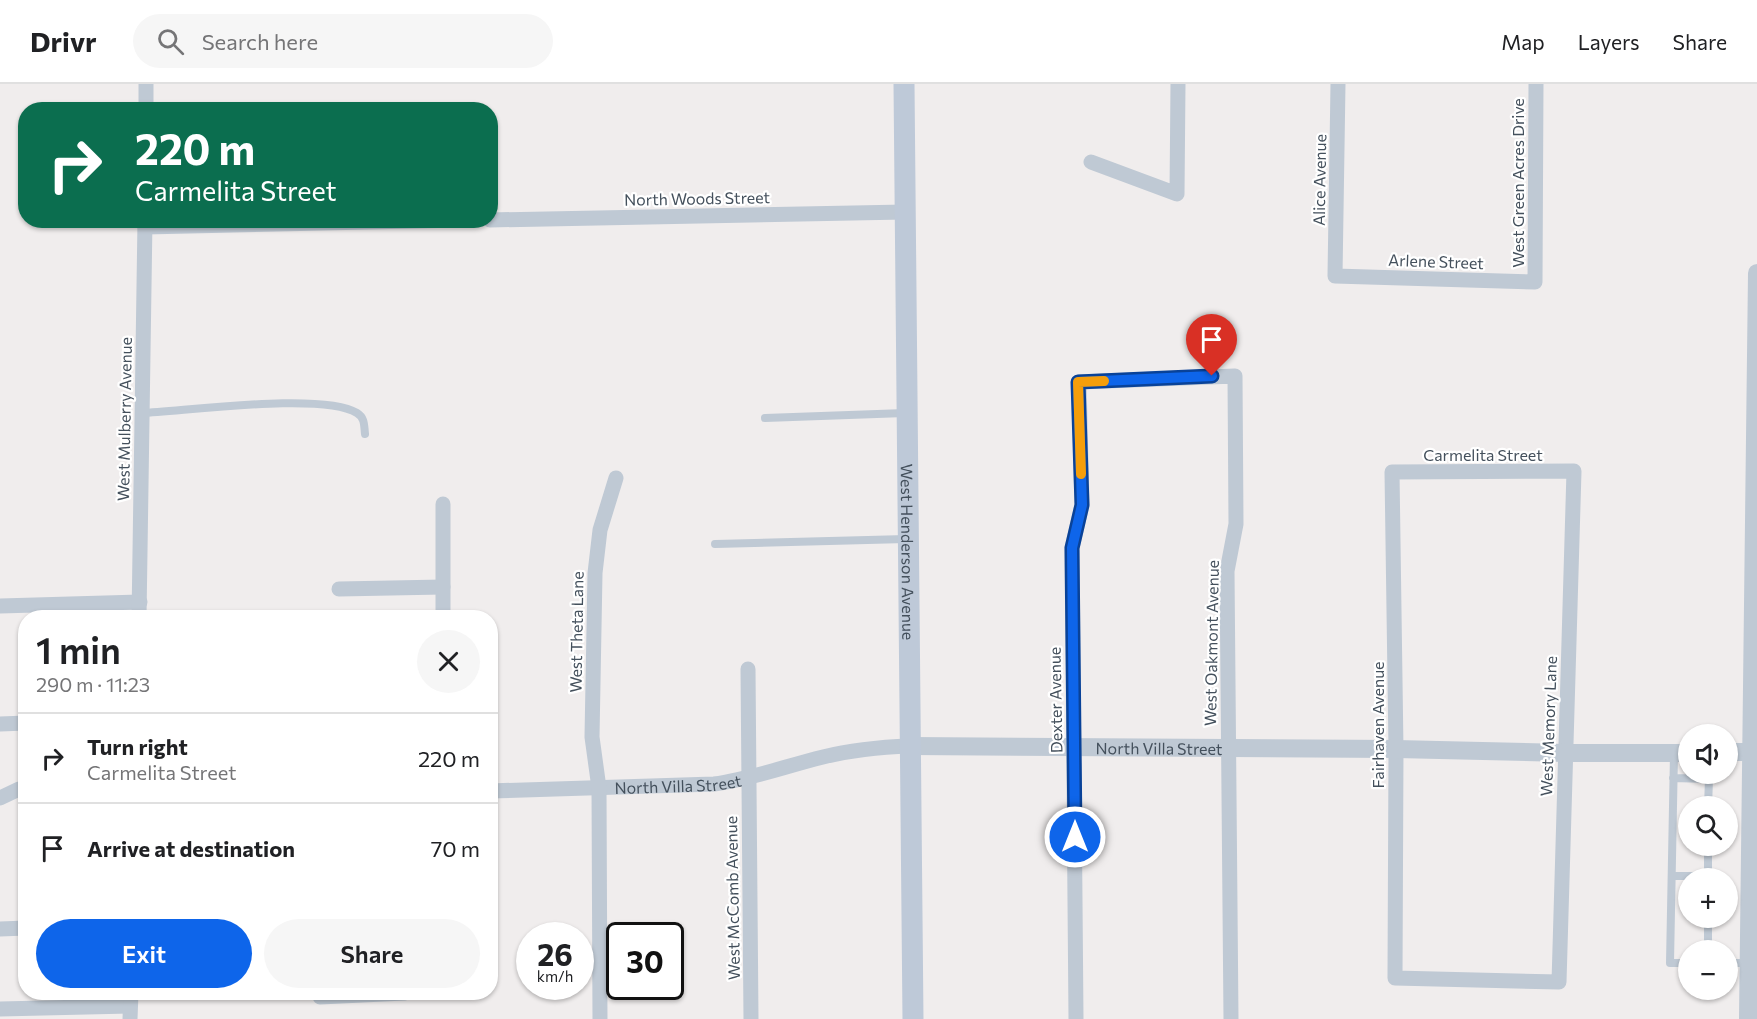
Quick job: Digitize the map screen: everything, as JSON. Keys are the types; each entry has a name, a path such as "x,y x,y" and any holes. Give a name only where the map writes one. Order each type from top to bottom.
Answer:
{"main road":[{"name":"West Henderson Avenue","path":"904,84 913,1019"}],"street":[{"path":"146,84 146,102"},
{"path":"1091,162 1177,194 1178,84"},
{"name":"Alice Avenue","path":"1335,276 1338,84"},
{"name":"West Green Acres Drive","path":"1535,282 1536,84"},
{"name":"North Woods Street","path":"498,220 904,212"},
{"name":"West Mulberry Avenue","path":"140,610 145,228"},
{"path":"1748,1019 1754,752 1757,273"},
{"name":"Arlene Street","path":"1335,276 1535,282"},
{"name":"West Oakmont Avenue","path":"1078,382 1235,376 1236,524 1227,571 1231,1019"},
{"name":"Dexter Avenue","path":"1076,1019 1072,548 1082,505 1078,382"},
{"name":"Carmelita Street","path":"1392,472 1574,471"},
{"name":"West Memory Lane","path":"1559,982 1574,471"},
{"name":"Fairhaven Avenue","path":"1392,472 1396,749 1395,978 1559,982"},
{"name":"West Theta Lane","path":"600,1019 599,788 592,737 595,573 600,530 616,478"},
{"path":"443,504 443,610"},
{"path":"339,589 443,587"},
{"path":"0,606 140,602"},
{"name":"West McComb Avenue","path":"748,669 752,1019"},
{"path":"0,724 18,723"},
{"name":"North Villa Street","path":"498,791 693,786 735,782 825,756 884,747 910,746 1678,753"},
{"path":"1738,752 1754,752"},
{"path":"0,798 18,789"},
{"path":"0,929 18,928"},
{"path":"0,1009 130,1006"}],"lane":[{"path":"142,413 266,405 328,405 346,408 359,414 364,420 365,434"},
{"path":"765,418 907,413"},
{"path":"715,544 908,539"},
{"path":"1678,762 1673,778 1670,963 1678,963"},
{"path":"1673,778 1709,779 1708,796"},
{"path":"1672,876 1678,876"},
{"path":"1738,963 1749,963"}],"slow traffic":[{"path":"1081,474 1078,382 1104,381"}],"route":[{"path":"1075,837 1072,548 1082,505 1078,382 1212,376"}]}
